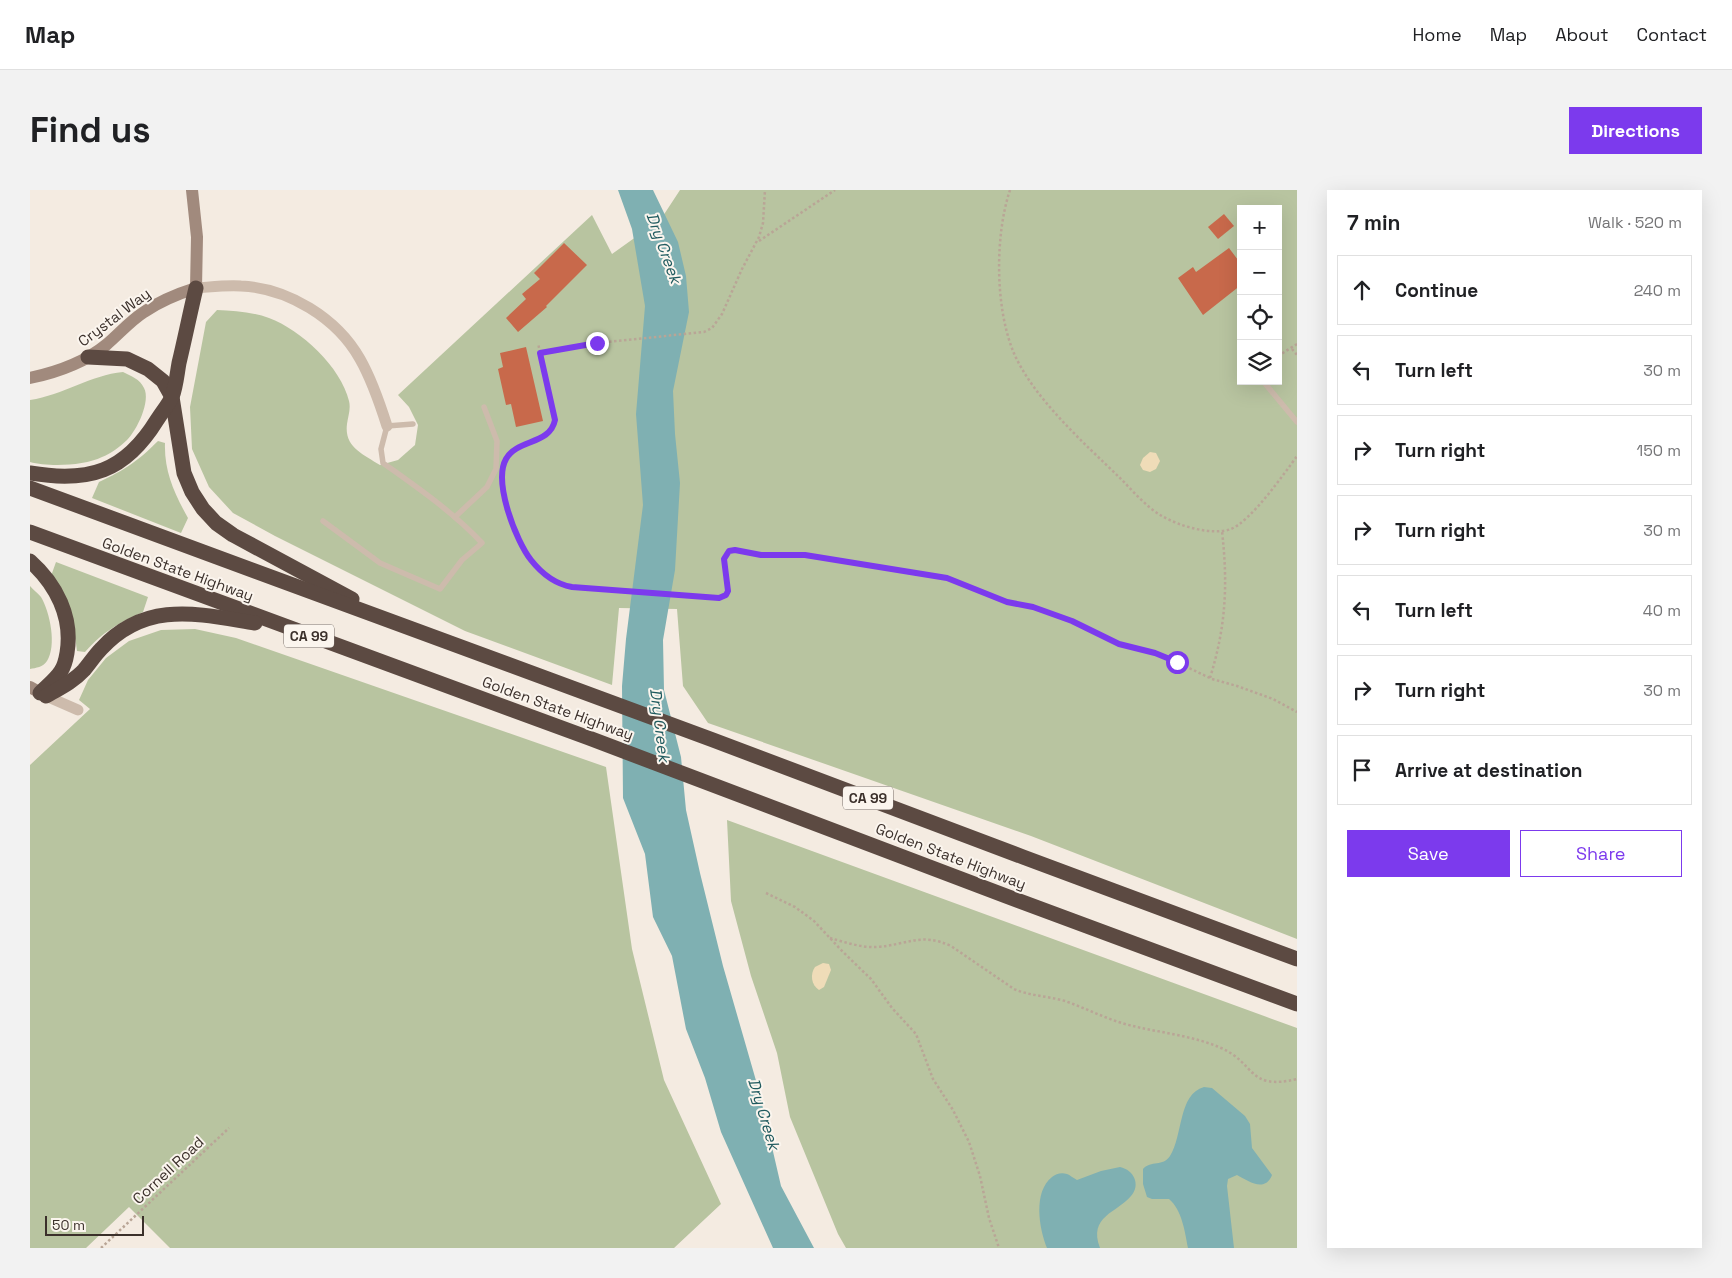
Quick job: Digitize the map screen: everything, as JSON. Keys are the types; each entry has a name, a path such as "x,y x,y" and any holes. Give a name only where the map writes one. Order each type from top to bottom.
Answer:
{"highway":[{"path":"30,473 68,478 103,470 119,462 135,450 147,437 172,396 196,288"},
{"path":"88,357 127,359 148,369 163,382 172,396 184,473 199,503 216,523 233,535 404,626"},
{"name":"Golden State Highway","path":"30,488 714,740 1297,959"},
{"name":"Golden State Highway","path":"30,532 710,783 1297,1004"},
{"path":"30,561 45,575 56,592 67,620 70,639 66,661 62,670 39,692"},
{"path":"39,692 69,683 84,670 101,648 116,635 133,624 149,617 194,613 289,629"}],"street":[{"path":"192,190 197,237 196,288"},
{"name":"Crystal Way","path":"30,378 54,373 88,357 106,345 144,311 172,296 196,288 243,286 264,289 301,303 319,314 340,333 360,359 379,400 387,426"},
{"path":"39,692 78,710"}],"lane":[{"path":"1266,385 1297,422"},
{"path":"455,517 488,487 496,469 497,441 484,407"},
{"path":"323,521 380,564 440,589 462,560 482,543 455,517 384,463 381,449 387,426 413,424"}],"path":[{"path":"540,353 597,343 704,332 712,328 722,314 742,269 755,246 763,223 765,190"},
{"path":"755,246 765,236 791,221 835,190"},
{"path":"1010,190 1001,236 1001,294 1007,335 1018,362 1043,398 1088,448 1153,510 1184,526 1202,530 1222,531 1236,527 1263,500 1297,456"},
{"path":"503,465 514,450 540,438 554,426 555,420 538,343"},
{"path":"1282,354 1297,344"},
{"path":"1291,348 1297,355"},
{"path":"503,470 505,503 530,558 556,583 572,587 719,598 726,595 729,586 724,559 729,551 735,550 761,555 805,555 947,578 1007,602 1033,607 1072,621 1110,640 1155,653 1210,678 1259,694 1297,712"},
{"path":"1210,678 1225,610 1222,531"},
{"path":"766,894 802,911 871,979 892,1008 916,1034 933,1079 953,1110 969,1142 999,1248"},
{"path":"830,938 875,947 924,939 941,941 958,950 1022,993 1064,1001 1126,1025 1214,1045 1234,1056 1256,1076 1266,1082 1297,1079"},
{"name":"Cornell Road","path":"101,1248 229,1128"}],"green space":[{"path":"680,190 1297,190 1297,939 1031,836 708,723 683,686 677,609 619,608 612,685 465,631 233,513 209,487 192,449 190,407 206,322 217,310 250,313 269,318 294,331 318,351 338,375 345,388 350,404 347,424 348,439 356,449 380,465 398,460 415,445 418,425 409,407 398,395 592,215 612,254 661,219"},
{"path":"123,372 140,382 146,394 142,415 127,440 108,454 86,462 56,465 30,462 30,400 54,394 100,377"},
{"path":"158,441 165,443 166,463 171,482 188,518 181,533 92,498 99,482 131,464"},
{"path":"56,562 148,597 143,612 111,629 85,652 77,651 74,629 51,576"},
{"path":"30,586 41,597 47,611 52,647 45,663 37,668 30,669"},
{"path":"195,629 236,638 606,767 632,949 664,1080 721,1204 674,1248 170,1248 129,1207 86,1248 30,1248 30,765 90,709 79,700 88,680 106,658 129,641 161,630"},
{"path":"727,820 1297,1028 1297,1248 846,1248 838,1234 790,1117 777,1053 751,976 731,901"}],"sand":[{"path":"1150,452 1156,453 1160,461 1156,469 1150,472 1143,470 1140,465 1143,458"},
{"path":"823,963 829,964 831,970 824,987 819,990 813,982 812,973 815,967"}],"water":[{"name":"Dry Creek","path":"618,190 653,190 678,242 686,276 689,312 673,391 680,483 675,570 663,640 664,690 681,757 686,810 700,873 723,966 759,1091 781,1186 814,1248 773,1248 721,1132 705,1078 686,1029 672,956 653,917 645,854 623,798 622,686 643,505 636,414 645,306 632,229"},
{"path":"1204,1087 1212,1088 1245,1116 1250,1124 1252,1148 1272,1175 1269,1180 1261,1184 1256,1184 1237,1175 1228,1179 1227,1186 1234,1248 1188,1248 1186,1235 1177,1209 1169,1199 1152,1199 1147,1197 1143,1184 1143,1169 1146,1166 1164,1161 1170,1156 1185,1107 1196,1091"},
{"path":"1120,1167 1129,1171 1132,1175 1136,1183 1134,1192 1101,1222 1097,1237 1100,1248 1047,1248 1039,1211 1042,1192 1052,1177 1063,1173 1077,1180 1101,1171"}],"building":[{"path":"1224,214 1234,226 1218,239 1208,227"},
{"path":"564,243 587,265 547,307 518,332 506,318 526,299 522,294 540,279 534,273"},
{"path":"1229,248 1237,259 1237,288 1203,315 1178,278 1193,267 1196,272"},
{"path":"526,347 543,421 516,427 511,404 506,405 498,369 503,367 500,353"}],"route":[{"path":"597,343 540,353 555,420 554,426 540,438 514,450 503,465 502,476 505,503 524,548 536,565 556,583 572,587 719,598 726,595 728,591 729,586 724,556 729,551 735,550 761,555 805,555 947,578 1007,602 1033,607 1072,621 1119,644 1155,653 1177,662"}]}
